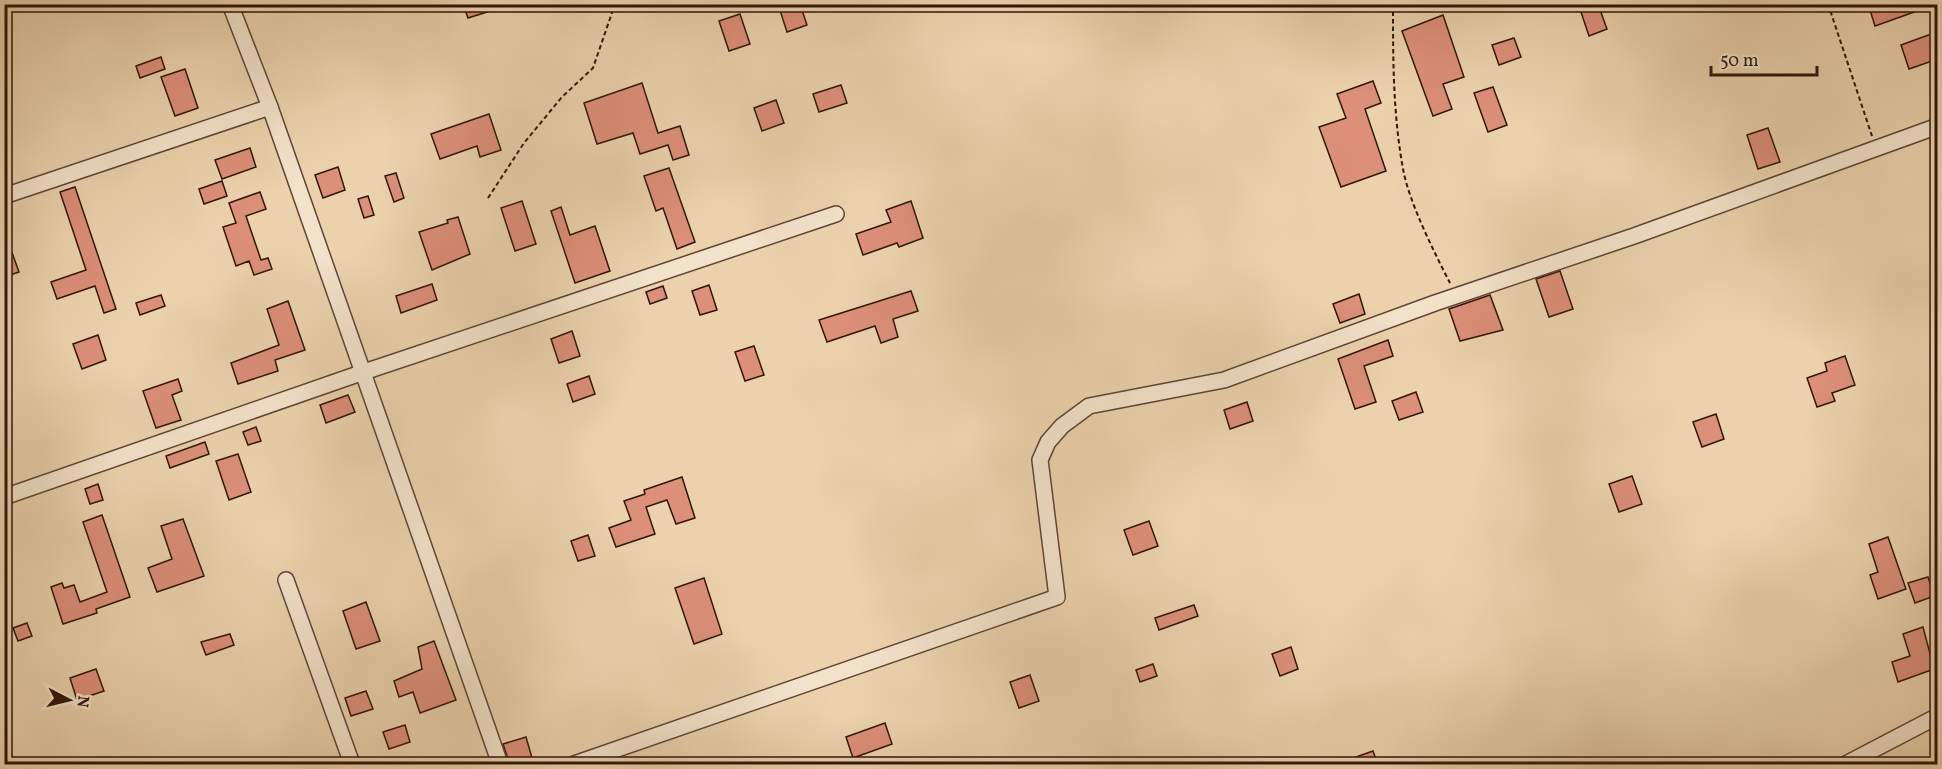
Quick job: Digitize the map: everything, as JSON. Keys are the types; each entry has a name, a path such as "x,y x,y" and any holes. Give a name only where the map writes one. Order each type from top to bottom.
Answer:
{"street":[{"path":"230,4 270,107 361,373 500,765"},
{"path":"4,196 270,107"},
{"path":"574,765 1057,597 1040,460 1048,442 1062,426 1089,406 1224,380 1938,126"},
{"path":"4,497 361,373 836,214"},
{"path":"286,580 352,765"},
{"path":"1846,765 1938,716"}],"path":[{"path":"488,198 524,143 562,97 593,68 615,4"},
{"path":"1393,4 1393,82 1403,171 1431,248 1457,296"},
{"path":"1828,4 1876,147"}],"building":[{"path":"463,4 502,4 503,7 468,18"},
{"path":"778,4 800,4 807,25 787,32"},
{"path":"1598,4 1607,29 1589,36 1580,9"},
{"path":"1877,4 1930,4 1931,6 1875,26 1869,7"},
{"path":"740,14 750,44 729,51 719,21"},
{"path":"1443,15 1464,77 1443,84 1452,109 1433,116 1402,31"},
{"path":"1934,33 1938,43 1938,59 1909,69 1901,45"},
{"path":"1514,38 1521,57 1499,65 1492,45"},
{"path":"161,57 165,69 140,78 136,66"},
{"path":"185,69 198,108 175,116 161,77"},
{"path":"1373,81 1381,103 1365,109 1386,171 1341,187 1319,127 1346,118 1337,94"},
{"path":"642,83 658,133 680,126 689,155 673,160 668,145 640,154 633,133 597,144 584,103"},
{"path":"841,85 847,103 819,112 813,94"},
{"path":"1493,87 1507,125 1488,132 1474,93"},
{"path":"776,100 784,123 762,131 754,108"},
{"path":"489,114 501,150 480,157 477,146 440,159 431,134"},
{"path":"1768,128 1780,162 1758,169 1747,135"},
{"path":"250,148 256,167 222,179 215,160"},
{"path":"338,167 345,190 323,198 315,175"},
{"path":"669,168 695,242 677,249 663,208 656,211 644,176"},
{"path":"396,173 404,198 394,202 385,176"},
{"path":"222,181 227,196 204,204 199,189"},
{"path":"75,187 116,309 104,313 95,286 57,299 51,282 86,270 60,192"},
{"path":"260,192 266,209 246,216 261,260 268,258 272,269 254,275 249,261 236,266 223,227 236,223 229,203"},
{"path":"368,196 374,215 364,218 358,199"},
{"path":"522,201 536,244 515,251 501,208"},
{"path":"911,201 923,238 899,247 897,243 863,255 856,234 891,222 886,210"},
{"path":"561,207 570,235 595,226 610,271 575,283 551,211"},
{"path":"458,217 470,254 432,270 419,232 448,223 447,220"},
{"path":"6,236 19,272 4,277 4,237"},
{"path":"1560,271 1573,309 1549,317 1536,279"},
{"path":"432,284 437,300 401,313 396,296"},
{"path":"709,285 717,310 700,315 692,291"},
{"path":"663,286 667,298 650,304 646,292"},
{"path":"911,291 918,311 893,319 898,337 881,343 875,326 827,342 819,320"},
{"path":"1359,294 1365,314 1340,323 1333,304"},
{"path":"161,295 165,306 140,315 136,303"},
{"path":"1490,295 1503,330 1460,341 1449,309"},
{"path":"288,301 305,350 275,360 278,371 238,384 231,363 279,345 267,309"},
{"path":"572,331 580,356 559,363 551,339"},
{"path":"98,335 106,360 82,369 73,344"},
{"path":"1388,340 1393,356 1364,366 1376,402 1355,409 1338,359"},
{"path":"754,346 764,375 745,381 735,352"},
{"path":"1845,356 1855,385 1832,393 1835,401 1817,407 1807,378 1827,371 1825,363"},
{"path":"589,376 595,394 573,402 567,384"},
{"path":"178,379 182,391 172,395 181,420 156,428 143,391"},
{"path":"1416,392 1423,412 1399,420 1392,401"},
{"path":"348,395 355,412 326,423 320,405"},
{"path":"1247,402 1253,421 1230,429 1224,410"},
{"path":"1716,414 1724,439 1702,447 1693,422"},
{"path":"256,427 261,441 248,445 243,432"},
{"path":"205,442 209,454 170,468 166,456"},
{"path":"238,454 251,492 229,500 216,461"},
{"path":"1632,476 1642,504 1619,512 1609,484"},
{"path":"682,477 695,518 676,524 667,500 646,507 655,534 616,547 609,528 631,520 624,501 645,494 644,490"},
{"path":"98,484 103,500 90,504 85,489"},
{"path":"102,515 130,597 96,609 97,613 63,624 51,587 62,583 64,588 74,585 80,602 107,592 83,522"},
{"path":"183,519 204,576 157,592 148,568 172,559 161,526"},
{"path":"1149,521 1158,546 1133,555 1124,530"},
{"path":"588,535 595,556 578,561 571,541"},
{"path":"1888,537 1906,589 1878,599 1870,575 1878,572 1869,544"},
{"path":"1928,577 1934,596 1915,603 1908,583"},
{"path":"704,578 722,634 694,644 675,588"},
{"path":"366,602 380,641 356,649 343,611"},
{"path":"1194,605 1198,616 1159,630 1155,618"},
{"path":"27,623 32,636 18,641 13,628"},
{"path":"1923,627 1934,669 1898,682 1892,662 1910,656 1903,634"},
{"path":"230,634 234,645 206,655 201,642"},
{"path":"434,641 456,700 420,713 413,692 399,697 394,681 422,669 418,647"},
{"path":"1291,647 1298,669 1280,676 1272,654"},
{"path":"1153,664 1157,676 1140,682 1136,670"},
{"path":"96,669 104,691 77,700 70,678"},
{"path":"1030,675 1039,701 1019,708 1010,682"},
{"path":"366,691 373,709 351,716 345,698"},
{"path":"885,723 892,744 853,758 846,737"},
{"path":"405,725 410,742 389,749 383,732"},
{"path":"526,737 534,765 510,765 503,744"},
{"path":"1373,751 1378,765 1339,765 1339,763"}]}
